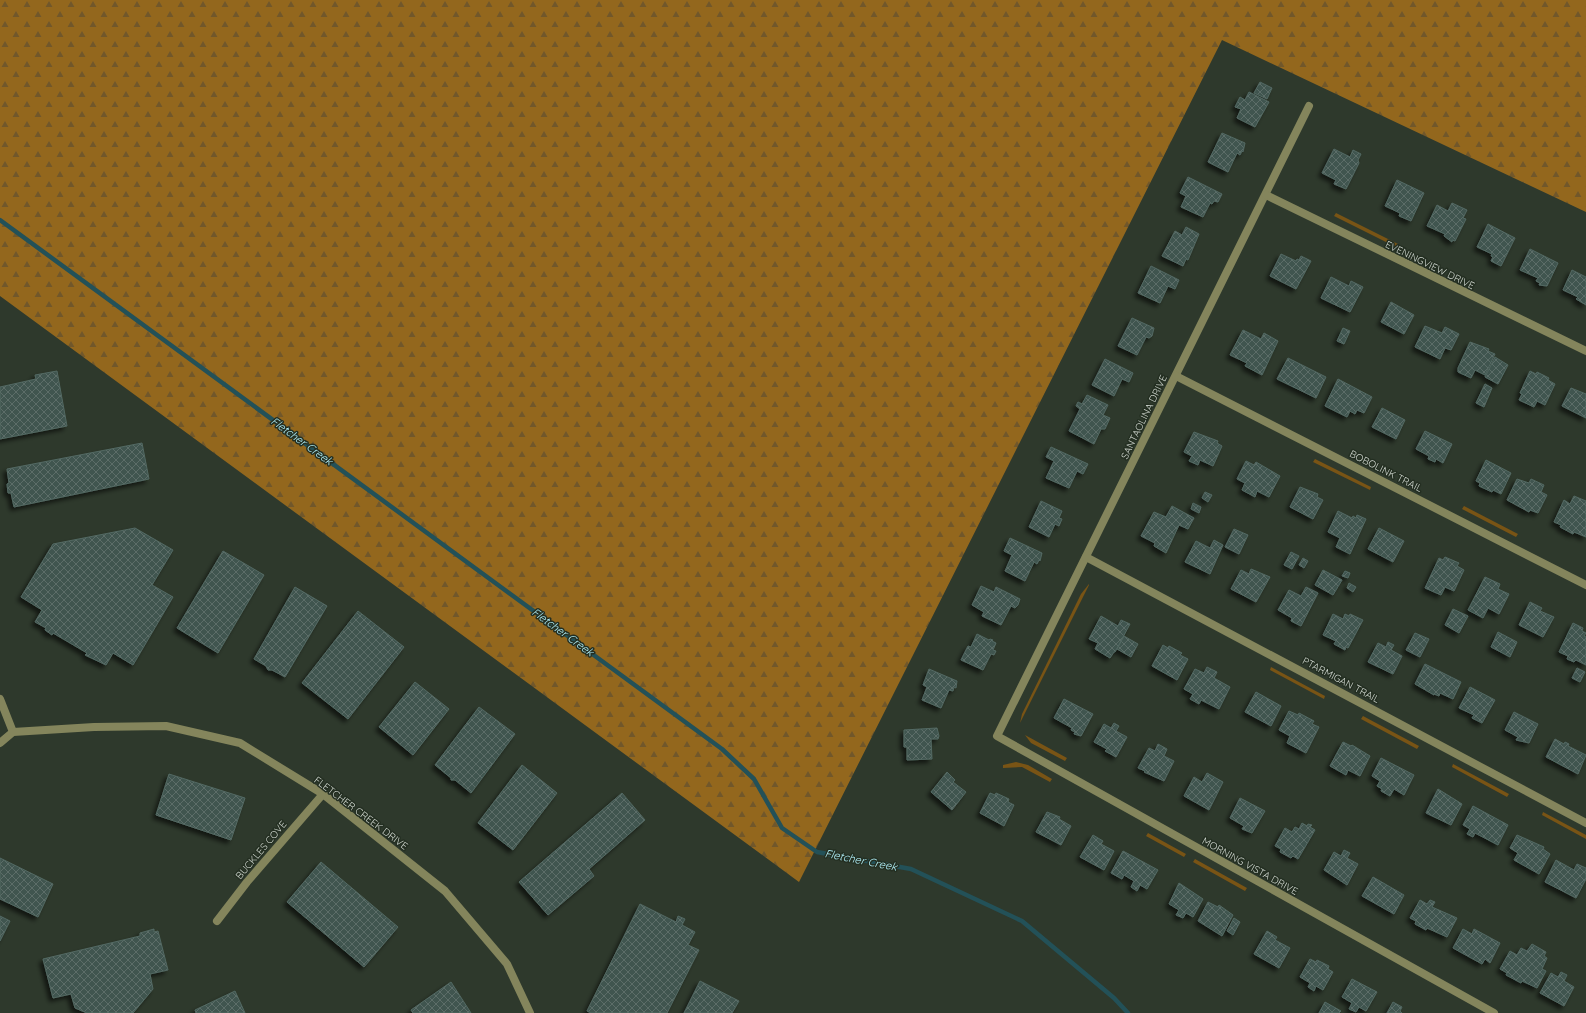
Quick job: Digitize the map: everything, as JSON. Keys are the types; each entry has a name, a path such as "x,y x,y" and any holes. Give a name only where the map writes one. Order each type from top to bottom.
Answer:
{"street":[{"name":"SANTAOLINA DRIVE","path":"997,736 1310,106"},
{"name":"EVENINGVIEW DRIVE","path":"1266,195 1586,352"},
{"name":"BOBOLINK TRAIL","path":"1176,376 1586,585"},
{"name":"PTARMIGAN TRAIL","path":"1086,557 1586,823"},
{"path":"0,699 13,732 0,743"},
{"name":"FLETCHER CREEK DRIVE","path":"13,732 94,727 166,726 240,743 323,794 446,891 507,964 530,1013"},
{"name":"MORNING VISTA DRIVE","path":"997,736 1494,1013"},
{"name":"BUCKLES COVE","path":"217,921 247,882 323,794"}],"shaded area":[{"path":"1336,213 1398,244 1396,247 1334,216"},
{"path":"1315,459 1371,487 1370,490 1313,462"},
{"path":"1464,506 1518,534 1516,537 1462,509"},
{"path":"1089,584 1020,723 1022,714 1081,594"},
{"path":"1271,667 1325,696 1324,699 1270,670"},
{"path":"1363,716 1419,746 1417,749 1361,719"},
{"path":"1025,735 1067,758 1065,761 1031,743"},
{"path":"1016,762 1028,765 1052,779 1050,782 1022,767 1003,768 1003,765"},
{"path":"1453,764 1509,794 1507,797 1452,767"},
{"path":"1543,812 1586,835 1586,839 1542,815"},
{"path":"1148,833 1186,854 1184,857 1146,836"},
{"path":"1195,859 1247,888 1245,891 1193,862"}],"green space":[{"path":"0,0 1586,0 1586,212 1222,40 799,882 0,296"}],"building":[{"path":"1260,82 1272,88 1267,99 1254,93"},
{"path":"1249,92 1269,102 1255,127 1237,118 1241,109 1235,107 1240,97 1245,100"},
{"path":"1222,133 1245,143 1243,152 1242,151 1240,155 1237,153 1228,172 1208,162"},
{"path":"1334,149 1350,157 1353,150 1361,154 1358,160 1359,163 1346,189 1334,184 1336,180 1322,173"},
{"path":"1188,177 1222,194 1218,202 1214,201 1212,204 1210,203 1203,217 1181,207 1186,196 1180,193"},
{"path":"1397,180 1424,193 1411,221 1399,216 1400,213 1385,206"},
{"path":"1452,203 1467,210 1463,218 1466,219 1455,241 1452,240 1452,242 1444,236 1445,234 1427,226 1437,205 1448,211"},
{"path":"1488,224 1515,238 1501,266 1491,261 1493,257 1491,256 1492,254 1477,247"},
{"path":"1186,227 1199,234 1188,260 1186,259 1183,266 1162,256 1175,231 1182,235"},
{"path":"1530,249 1558,263 1547,286 1539,285 1540,283 1536,281 1538,278 1520,270"},
{"path":"1281,254 1296,261 1297,259 1299,260 1301,256 1311,261 1296,289 1270,276"},
{"path":"1151,266 1179,280 1175,289 1168,286 1160,303 1138,293"},
{"path":"1572,270 1586,277 1586,305 1576,299 1578,297 1563,290"},
{"path":"1331,277 1349,286 1351,281 1363,287 1350,312 1321,298"},
{"path":"1391,302 1414,315 1404,334 1381,322"},
{"path":"1132,318 1154,328 1152,336 1149,338 1146,337 1137,355 1118,346"},
{"path":"1425,326 1442,333 1445,327 1459,334 1451,350 1445,348 1440,359 1415,347"},
{"path":"1343,328 1350,331 1344,344 1337,341"},
{"path":"1243,330 1261,339 1264,333 1278,341 1262,375 1245,366 1247,363 1230,355"},
{"path":"1470,342 1489,349 1488,351 1495,354 1485,375 1475,370 1471,378 1458,372 1458,368"},
{"path":"1495,357 1508,365 1498,384 1485,377"},
{"path":"1288,358 1326,377 1316,398 1277,379"},
{"path":"1105,359 1133,373 1129,382 1122,379 1114,396 1092,385"},
{"path":"57,371 67,426 0,439 0,387 36,379 35,375"},
{"path":"1530,371 1536,374 1537,372 1549,378 1548,380 1555,384 1545,405 1537,401 1534,407 1519,400 1522,394 1520,393"},
{"path":"1338,379 1372,397 1364,413 1357,410 1355,414 1350,411 1347,417 1325,406"},
{"path":"1485,384 1492,388 1484,407 1476,403"},
{"path":"1571,388 1586,394 1586,418 1562,406"},
{"path":"1087,395 1108,405 1103,415 1110,418 1105,429 1101,429 1094,444 1069,431 1080,409 1076,406 1078,402 1082,404"},
{"path":"1382,408 1405,420 1396,439 1372,427"},
{"path":"1425,431 1452,444 1443,463 1436,459 1435,462 1428,459 1429,456 1416,449"},
{"path":"1194,432 1218,441 1217,443 1222,446 1213,466 1200,460 1198,465 1189,461 1192,456 1184,452"},
{"path":"142,443 149,479 14,507 11,493 8,493 7,484 9,483 7,469"},
{"path":"1051,447 1088,464 1083,474 1077,471 1069,488 1046,478 1054,461 1046,457"},
{"path":"1486,460 1511,473 1501,494 1479,486 1480,483 1476,481"},
{"path":"1246,461 1254,465 1256,462 1280,476 1269,497 1257,491 1255,497 1242,490 1245,483 1237,479"},
{"path":"1517,479 1529,483 1531,479 1544,485 1541,492 1547,495 1538,513 1530,510 1529,512 1507,500"},
{"path":"1300,487 1318,494 1317,497 1323,500 1313,519 1290,507"},
{"path":"1205,492 1212,495 1208,502 1202,498"},
{"path":"1574,496 1586,501 1586,537 1574,532 1573,534 1560,527 1561,525 1554,522 1564,500 1570,504"},
{"path":"1041,501 1062,511 1059,518 1062,519 1059,526 1055,524 1049,537 1029,527"},
{"path":"1193,503 1201,507 1199,513 1191,509"},
{"path":"1172,506 1194,518 1188,529 1179,525 1166,553 1154,546 1155,543 1141,536 1154,512 1166,517"},
{"path":"1338,511 1352,518 1353,516 1356,518 1357,515 1366,519 1350,554 1336,547 1340,538 1328,532"},
{"path":"135,528 173,550 152,585 173,597 133,665 113,653 106,665 85,655 87,653 53,633 52,635 45,630 46,628 35,622 42,610 21,597 53,544"},
{"path":"1379,528 1404,541 1393,562 1368,549"},
{"path":"1234,529 1248,535 1239,554 1225,547"},
{"path":"1010,538 1042,553 1040,561 1039,560 1037,564 1034,562 1025,581 1005,571 1012,555 1004,551"},
{"path":"1214,540 1223,545 1210,574 1185,562 1196,541 1210,548"},
{"path":"223,551 264,575 218,653 177,628"},
{"path":"1291,552 1299,556 1292,569 1284,565"},
{"path":"1445,557 1459,563 1457,566 1464,570 1454,591 1445,587 1441,595 1425,588 1439,558 1443,560"},
{"path":"1303,558 1308,561 1304,568 1299,565"},
{"path":"1251,569 1270,577 1256,602 1231,589 1241,570 1249,574"},
{"path":"1323,570 1342,580 1333,595 1315,585"},
{"path":"1345,571 1350,573 1348,578 1342,576"},
{"path":"1485,577 1500,584 1498,589 1509,594 1499,614 1488,608 1483,618 1468,610"},
{"path":"1349,583 1356,587 1353,592 1347,588"},
{"path":"981,586 994,592 996,587 1020,599 1015,608 1011,606 1001,625 982,616 984,612 972,605"},
{"path":"295,587 327,606 285,677 272,670 268,670 266,666 254,659"},
{"path":"1306,587 1318,593 1301,626 1291,621 1292,618 1278,610 1289,590 1301,596"},
{"path":"1530,602 1542,608 1540,611 1554,617 1543,637 1519,625"},
{"path":"1453,609 1468,616 1459,633 1445,625"},
{"path":"358,611 404,647 348,719 302,683"},
{"path":"1333,614 1343,619 1345,614 1349,616 1350,614 1363,620 1348,648 1346,647 1345,650 1334,644 1336,641 1323,635"},
{"path":"1101,616 1118,626 1121,620 1130,624 1115,652 1110,658 1095,649 1098,643 1089,639"},
{"path":"1573,623 1583,628 1582,631 1586,633 1584,636 1586,637 1586,665 1576,660 1574,662 1567,659 1568,656 1559,652"},
{"path":"1498,632 1517,642 1510,657 1491,647"},
{"path":"1415,633 1429,639 1420,657 1406,650"},
{"path":"977,634 989,640 993,640 992,641 996,643 993,650 996,651 994,655 991,654 983,670 961,660 968,646 971,647"},
{"path":"1124,636 1138,644 1131,657 1117,649"},
{"path":"1388,642 1394,645 1391,650 1402,656 1393,674 1368,662 1378,643 1386,647"},
{"path":"1163,645 1168,648 1169,646 1182,653 1180,655 1188,659 1177,680 1152,666"},
{"path":"1425,664 1461,682 1453,699 1440,693 1439,696 1434,695 1415,684"},
{"path":"1207,667 1217,672 1214,678 1230,687 1219,709 1201,700 1199,704 1190,699 1193,694 1184,689 1195,669 1204,673"},
{"path":"1577,668 1585,672 1580,682 1572,678"},
{"path":"929,669 957,681 956,688 954,687 953,691 949,690 941,708 922,700 927,687 923,685"},
{"path":"415,682 449,709 413,755 379,727"},
{"path":"1470,687 1495,700 1482,723 1472,718 1474,715 1459,708"},
{"path":"1256,692 1281,706 1271,726 1245,712"},
{"path":"1064,699 1093,714 1081,736 1074,734 1075,732 1071,730 1072,728 1054,718"},
{"path":"479,707 515,734 471,793 455,780 451,780 451,778 435,765"},
{"path":"1289,711 1298,715 1299,713 1314,721 1312,724 1319,727 1306,753 1287,743 1290,736 1279,730"},
{"path":"1514,712 1538,724 1529,743 1516,740 1518,737 1505,730"},
{"path":"1114,723 1119,726 1116,731 1127,737 1116,757 1105,751 1107,749 1094,742 1104,724 1111,728"},
{"path":"937,728 939,736 938,739 931,739 932,759 907,760 907,747 904,747 904,730"},
{"path":"1555,739 1564,744 1565,742 1569,744 1568,746 1586,755 1578,774 1546,757"},
{"path":"1343,742 1351,746 1352,745 1370,756 1360,776 1348,770 1346,775 1330,766"},
{"path":"1158,744 1167,749 1164,756 1174,761 1164,781 1138,768 1149,748 1155,751"},
{"path":"1381,758 1414,775 1404,795 1394,789 1390,796 1381,791 1382,789 1377,786 1380,781 1372,776"},
{"path":"522,765 557,793 513,850 478,823"},
{"path":"947,772 955,780 953,782 966,792 952,810 931,792"},
{"path":"1207,773 1223,782 1209,810 1184,796 1194,777 1202,782"},
{"path":"169,774 245,798 231,840 156,815"},
{"path":"1438,789 1462,804 1451,825 1426,813"},
{"path":"622,793 645,820 589,869 594,876 548,915 519,882"},
{"path":"990,793 995,795 996,793 1009,799 1008,802 1014,805 1004,826 980,813"},
{"path":"1240,798 1265,811 1252,833 1242,829 1244,826 1230,818"},
{"path":"1473,806 1508,825 1498,845 1475,833 1473,837 1467,834 1470,829 1463,825"},
{"path":"1047,812 1060,817 1059,819 1071,826 1061,845 1036,832"},
{"path":"1302,823 1307,826 1308,824 1312,825 1310,827 1315,830 1298,859 1293,856 1291,858 1280,852 1281,849 1275,846 1285,828 1292,832 1295,827 1299,829"},
{"path":"1093,835 1103,841 1101,844 1114,851 1104,870 1080,857"},
{"path":"1517,835 1544,847 1543,849 1550,854 1539,874 1514,860 1518,853 1510,848"},
{"path":"1344,850 1350,853 1347,858 1358,864 1347,885 1324,870 1334,852 1341,856"},
{"path":"1123,851 1158,870 1147,889 1140,885 1137,891 1131,887 1134,881 1124,875 1122,879 1111,873"},
{"path":"0,858 53,884 38,917 0,899"},
{"path":"1556,860 1574,870 1577,864 1586,868 1586,879 1576,898 1545,882"},
{"path":"321,862 398,927 364,967 287,902"},
{"path":"1373,877 1404,895 1394,914 1362,896"},
{"path":"1179,883 1203,899 1193,917 1186,913 1183,918 1176,915 1179,910 1169,904"},
{"path":"1420,900 1427,904 1430,900 1435,902 1432,907 1457,918 1447,937 1427,928 1426,930 1415,924 1416,921 1410,918"},
{"path":"1208,902 1218,907 1219,905 1233,915 1222,936 1198,921"},
{"path":"640,904 676,922 678,916 685,919 682,925 695,932 688,945 699,950 667,1013 591,1013 587,1011"},
{"path":"0,916 10,921 0,941"},
{"path":"1234,918 1240,922 1233,935 1227,931"},
{"path":"154,929 154,932 158,931 168,970 150,974 153,989 133,1013 87,1013 75,1008 71,994 53,998 43,959 140,936 140,933"},
{"path":"1463,929 1472,934 1474,929 1500,943 1490,963 1485,959 1482,964 1453,948"},
{"path":"1267,931 1277,937 1275,940 1290,948 1279,968 1254,954"},
{"path":"1532,944 1546,952 1544,956 1547,958 1542,969 1546,971 1537,988 1522,981 1521,983 1506,975 1507,973 1500,969 1510,951 1517,955 1521,948 1527,951"},
{"path":"1310,959 1316,962 1317,960 1329,966 1328,969 1333,972 1323,990 1316,986 1314,991 1308,987 1310,983 1300,977"},
{"path":"1561,972 1567,975 1564,981 1574,987 1564,1006 1540,993 1551,973 1558,977"},
{"path":"1352,979 1377,992 1366,1011 1359,1007 1356,1012 1349,1009 1352,1003 1342,997"},
{"path":"700,981 739,1001 732,1013 684,1013"},
{"path":"451,982 471,1013 413,1013 411,1010"},
{"path":"235,991 245,1013 196,1013 195,1010"},
{"path":"1325,1002 1341,1011 1339,1013 1319,1013"},
{"path":"1393,1002 1402,1007 1400,1011 1402,1013 1387,1013"}],"waterway":[{"name":"Fletcher Creek","path":"0,220 722,749 754,779 782,828 817,852 911,869 1022,921 1114,998 1128,1013"}]}
